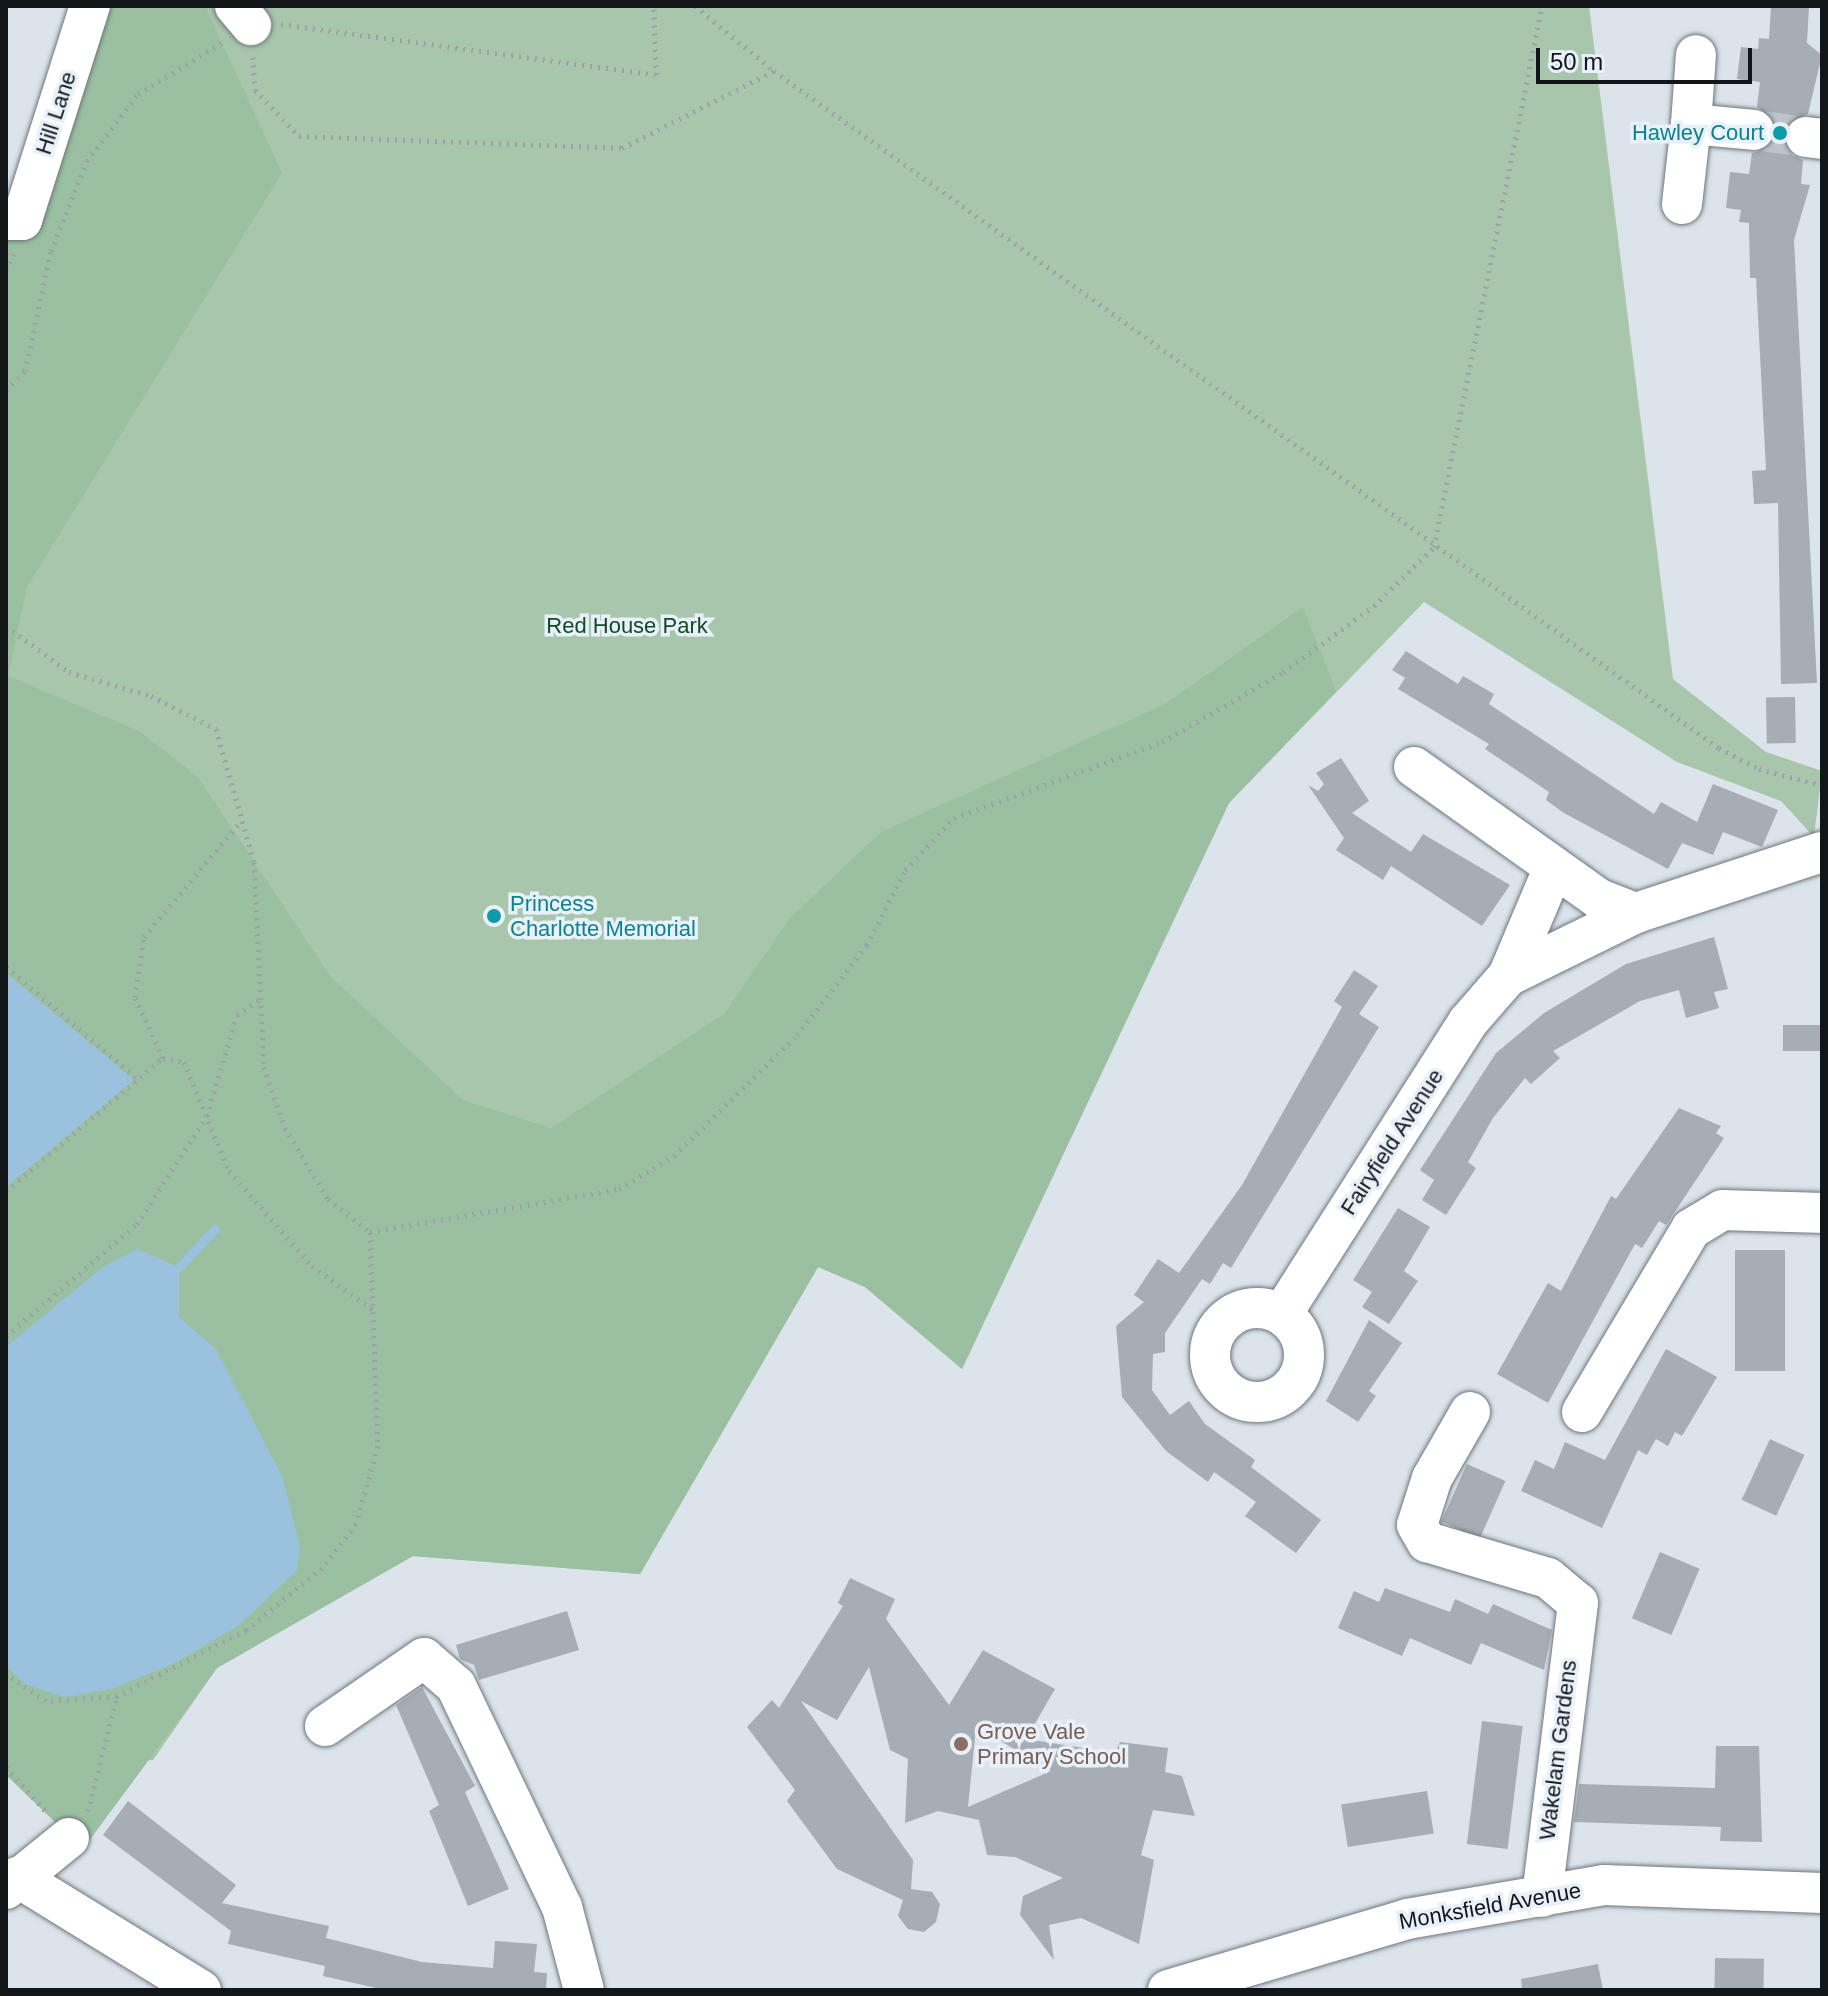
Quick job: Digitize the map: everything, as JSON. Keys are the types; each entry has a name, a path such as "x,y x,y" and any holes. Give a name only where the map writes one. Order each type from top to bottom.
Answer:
{"street":[{"name":"Hill Lane","path":"14,220 90,6"},
{"path":"1682,204 1696,55"},
{"path":"1691,124 1754,130"},
{"path":"1414,767 1599,899 1636,913"},
{"name":"Fairyfield Avenue","path":"1508,976 1636,913 1812,863"},
{"name":"Fairyfield Avenue","path":"1282,1314 1468,1022 1508,976 1554,867"},
{"path":"1582,1412 1691,1229 1723,1210 1822,1213"},
{"name":"Wakelam Gardens","path":"1470,1412 1432,1478 1417,1525 1427,1542 1548,1578 1578,1603 1542,1897"},
{"path":"325,1726 372,1687 424,1658 456,1686 508,1802 562,1907 584,1990"},
{"path":"69,1838 12,1883 201,1990"},
{"name":"Monksfield Avenue","path":"1168,1990 1236,1980 1407,1919 1604,1885 1822,1893"}],"path":[{"path":"6,390 25,371 51,251 87,161 138,94 243,15 656,75 654,6"},
{"path":"695,6 774,71 1434,547 1719,748 1759,769 1822,785"},
{"path":"6,626 69,672 151,696 216,729 254,862 264,1067 285,1128 328,1199 370,1232 619,1189 674,1156 744,1095 797,1035 867,945 905,870 954,818 1162,742 1340,631 1434,547 1542,6"},
{"path":"243,15 255,90 299,136 622,148 774,71"},
{"path":"163,1058 135,997 144,937 242,821"},
{"path":"6,967 138,1079"},
{"path":"6,1336 137,1224 207,1116 237,1015 260,999"},
{"path":"163,1058 184,1062 229,1171 267,1221 373,1310"},
{"path":"6,1191 163,1058"},
{"path":"6,1674 46,1701 117,1696 246,1630 322,1568 356,1524 378,1446 370,1232"},
{"path":"6,1767 69,1838 84,1824 117,1696"}],"green space":[{"name":"Red House Park","path":"103,6 1589,6 1673,679 1766,752 1822,771 1814,837 1781,801 1677,762 1424,602 1229,803 962,1369 865,1287 818,1267 640,1574 413,1556 217,1668 153,1760 6,1775 6,227"},
{"path":"103,6 206,8 282,173 27,587 8,676 139,731 198,777 330,976 463,1100 551,1128 725,1013 789,919 881,832 1165,704 1303,607 1336,691 1229,803 962,1369 865,1287 818,1267 640,1574 413,1556 217,1668 83,1849 6,1775 6,1187 133,1080 6,973 6,227"}],"water":[{"path":"6,973 134,1080 6,1187"},
{"path":"137,1249 179,1267 179,1317 216,1349 283,1478 300,1547 297,1570 239,1625 175,1663 111,1689 64,1697 25,1684 6,1666 6,1347 103,1267"}],"building":[{"path":"1771,6 1809,7 1807,43 1822,55 1808,114 1788,123 1783,135 1792,155 1803,160 1801,184 1810,185 1794,240 1817,683 1781,684 1778,503 1754,504 1752,471 1766,470 1756,278 1750,278 1749,223 1739,222 1741,210 1726,208 1730,172 1749,174 1752,153 1764,150 1777,133 1774,120 1757,107 1760,82 1737,79 1741,47 1758,49 1759,38 1769,39"},
{"path":"1406,651 1458,684 1463,676 1494,694 1489,704 1654,814 1661,802 1697,822 1713,784 1778,810 1762,847 1723,832 1713,855 1682,843 1668,869 1564,813 1546,800 1549,792 1485,749 1489,744 1398,689 1405,678 1392,670"},
{"path":"1795,697 1796,743 1767,743 1766,698"},
{"path":"1341,758 1369,801 1352,813 1411,852 1423,834 1510,885 1482,926 1391,866 1383,880 1336,850 1344,838 1308,785 1318,791 1324,784 1316,773"},
{"path":"1714,937 1728,989 1714,992 1719,1008 1686,1018 1679,990 1640,1001 1553,1051 1560,1058 1531,1084 1525,1078 1493,1118 1468,1162 1476,1168 1446,1215 1422,1200 1434,1180 1420,1170 1496,1053 1544,1013 1626,964"},
{"path":"1354,970 1378,986 1359,1014 1379,1027 1231,1268 1223,1263 1210,1284 1202,1279 1165,1333 1165,1352 1153,1354 1152,1390 1170,1415 1189,1401 1205,1424 1255,1460 1251,1467 1321,1520 1296,1553 1245,1516 1256,1502 1214,1472 1208,1482 1166,1451 1122,1397 1116,1326 1144,1302 1134,1295 1158,1259 1179,1273 1242,1185 1342,1007 1334,1001"},
{"path":"1783,1025 1822,1025 1822,1051 1783,1051"},
{"path":"1679,1108 1721,1126 1716,1133 1724,1138 1666,1225 1659,1221 1642,1248 1635,1244 1548,1403 1497,1374 1548,1283 1561,1291 1611,1196 1616,1199"},
{"path":"1398,1208 1430,1227 1404,1271 1418,1281 1389,1324 1362,1307 1372,1292 1353,1280"},
{"path":"1735,1250 1785,1250 1785,1371 1735,1371"},
{"path":"1369,1320 1402,1343 1369,1391 1376,1396 1358,1422 1326,1401"},
{"path":"1666,1349 1717,1377 1682,1436 1675,1432 1668,1446 1656,1439 1647,1455 1638,1450 1602,1528 1521,1491 1535,1460 1554,1469 1565,1442 1605,1460"},
{"path":"1770,1439 1804,1455 1776,1516 1742,1500"},
{"path":"1467,1464 1505,1481 1480,1539 1441,1522"},
{"path":"1660,1552 1700,1569 1671,1635 1632,1618"},
{"path":"850,1578 895,1599 886,1619 949,1705 983,1650 1055,1689 1026,1739 1115,1753 1120,1742 1168,1748 1165,1772 1182,1776 1195,1816 1153,1810 1141,1855 1154,1860 1139,1944 1081,1918 1049,1925 1054,1960 1020,1915 1023,1896 1063,1878 1015,1857 987,1855 979,1820 938,1811 905,1823 908,1759 890,1750 869,1667 837,1720 801,1701 913,1860 911,1889 932,1892 940,1904 936,1922 924,1932 908,1929 898,1916 903,1900 837,1869 787,1801 795,1790 747,1727 772,1700 779,1708 843,1606 838,1603","holes":["976,1727 1051,1771 968,1807"]},
{"path":"1385,1588 1450,1612 1455,1599 1488,1614 1493,1604 1552,1630 1544,1670 1481,1643 1471,1665 1410,1638 1402,1656 1338,1628 1354,1591 1379,1602"},
{"path":"567,1611 579,1650 479,1680 474,1665 460,1659 456,1645"},
{"path":"422,1687 475,1786 465,1792 509,1889 468,1906 429,1811 439,1805 396,1705"},
{"path":"1482,1721 1523,1726 1508,1849 1467,1844"},
{"path":"1716,1746 1759,1746 1762,1842 1720,1841 1721,1827 1574,1822 1579,1784 1715,1788"},
{"path":"1427,1791 1434,1833 1348,1847 1341,1805"},
{"path":"128,1801 236,1885 222,1903 329,1926 326,1938 422,1962 493,1968 495,1941 537,1944 534,1972 547,1973 546,1990 385,1990 323,1976 325,1966 228,1944 231,1931 103,1835"},
{"path":"1715,1958 1764,1959 1763,1990 1714,1990"},
{"path":"1598,1964 1603,1990 1522,1990 1521,1979"}],"waterway":[{"path":"179,1267 215,1229"}],"tunnel":[{"path":"1754,130 1806,137"}],"place":[{"name":"Hawley Court","path":"1780,133"},
{"name":"Princess Charlotte Memorial","path":"494,916"},
{"name":"Grove Vale Primary School","path":"961,1744"}]}
